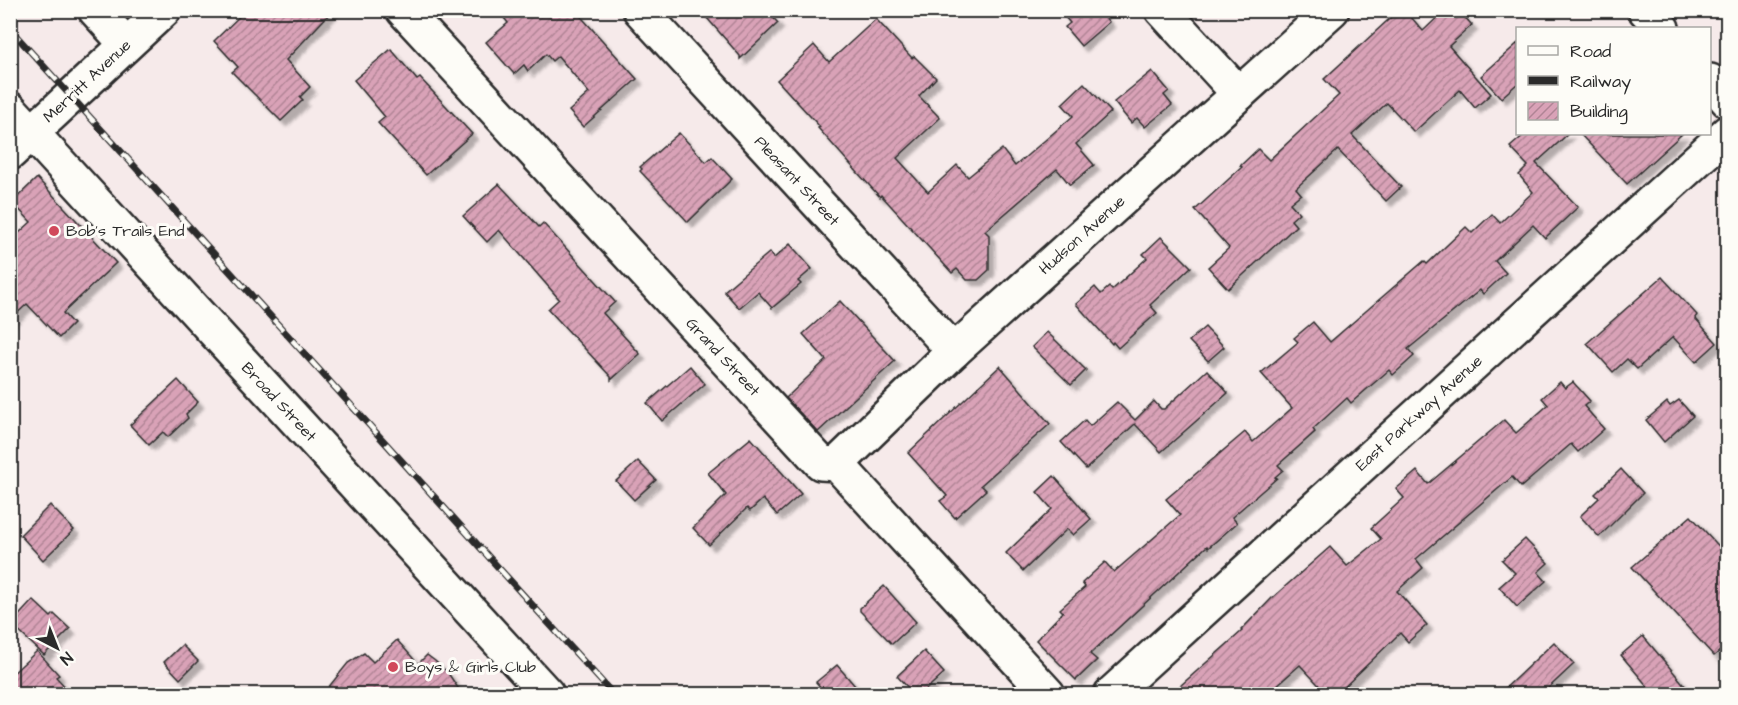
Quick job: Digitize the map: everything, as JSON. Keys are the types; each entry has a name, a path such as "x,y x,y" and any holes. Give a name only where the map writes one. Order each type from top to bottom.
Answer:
{"street":[{"path":"95,10 126,44"},
{"name":"Merritt Avenue","path":"18,132 164,10"},
{"name":"Grand Street","path":"403,10 821,463 837,464 1048,694"},
{"name":"Pleasant Street","path":"640,10 954,351"},
{"path":"1162,10 1239,94"},
{"name":"Hudson Avenue","path":"837,464 954,351 1332,10"},
{"path":"1645,10 1661,27"},
{"path":"1711,82 1728,101"},
{"name":"Broad Street","path":"18,132 547,694"},
{"name":"East Parkway Avenue","path":"1111,694 1728,132"}],"building":[{"path":"246,10 333,10 286,60 310,87 300,97 303,100 281,121 232,72 238,67 214,41"},
{"path":"498,10 575,10 637,79 583,127 569,111 589,93 558,56 552,61 546,54 528,71 524,65 514,74 486,42 508,23"},
{"path":"700,10 766,10 778,23 740,59 740,56"},
{"path":"1059,10 1099,10 1109,22 1081,46 1065,27 1070,23"},
{"path":"1399,10 1405,10 1423,31 1445,10 1458,10 1472,25 1449,46 1491,94 1475,108 1460,90 1414,132 1387,103 1352,135 1401,187 1386,201 1338,150 1296,188 1301,194 1290,203 1299,213 1291,220 1296,226 1228,289 1208,267 1229,248 1195,210 1242,167 1240,166 1258,149 1269,160 1339,95 1324,79"},
{"path":"876,19 912,58 914,56 936,78 919,96 940,118 897,158 928,192 957,165 968,177 1002,149 1015,166 1073,116 1062,104 1084,83 1111,112 1076,144 1094,165 1070,185 1057,169 985,231 989,235 989,270 978,280 967,280 957,269 952,273 858,173 777,80 814,45 829,62"},
{"path":"1516,45 1516,85 1501,98 1481,76"},
{"path":"391,49 417,80 420,78 472,134 426,175 378,123 385,117 354,80"},
{"path":"1152,71 1169,91 1164,95 1172,105 1145,127 1137,118 1131,123 1114,102"},
{"path":"679,133 706,162 712,157 732,179 688,222 640,171 642,169 640,167"},
{"path":"1524,135 1567,135 1536,163 1578,207 1545,238 1533,225 1495,261 1506,273 1483,294 1480,290 1408,349 1414,356 1393,375 1389,370 1351,403 1347,398 1313,429 1315,432 1278,465 1283,470 1275,477 1277,478 1232,517 1237,523 1208,548 1207,546 1090,654 1097,660 1076,680 1036,640 1063,612 1060,609 1085,587 1082,583 1105,562 1114,572 1180,515 1166,499 1245,432 1253,442 1292,408 1261,373 1298,342 1294,338 1313,322 1330,342 1424,261 1427,264 1466,227 1472,233 1492,214 1500,223 1533,192 1519,175 1528,166 1510,147"},
{"path":"1581,135 1681,135 1627,184"},
{"path":"37,178 116,263 63,313 73,324 59,338 27,304 10,320 10,241 31,222 12,202"},
{"path":"499,184 539,227 543,223 615,302 603,313 640,354 611,380 611,377 548,309 559,299 499,230 487,242 463,216"},
{"path":"1161,237 1191,267 1150,305 1157,313 1118,348 1076,304 1095,287 1101,294 1109,287 1112,290 1147,258 1143,254"},
{"path":"790,244 812,269 798,281 801,284 772,308 758,292 739,308 724,291 770,252 774,258"},
{"path":"1662,277 1697,315 1695,318 1717,343 1696,362 1673,337 1637,369 1627,359 1613,372 1587,343"},
{"path":"840,301 895,361 818,432 786,398 826,360 803,334"},
{"path":"1205,327 1224,347 1208,361 1189,341"},
{"path":"1047,332 1086,370 1071,385 1032,347"},
{"path":"690,366 705,384 662,421 647,403"},
{"path":"1000,366 1050,424 981,485 986,490 955,518 940,501 947,496 908,453"},
{"path":"1207,370 1228,393 1161,452 1135,424 1086,469 1061,442 1085,420 1090,426 1117,402 1135,420 1154,401 1161,409 1164,409"},
{"path":"178,380 198,402 186,414 188,418 168,437 163,432 149,445 130,425"},
{"path":"1560,382 1565,388 1573,382 1590,401 1584,406 1604,429 1578,452 1571,444 1521,487 1512,477 1416,559 1423,568 1397,591 1427,625 1408,642 1400,633 1337,694 1327,694 1300,665 1267,694 1171,694 1242,631 1272,598 1330,547 1347,566 1381,539 1371,528 1404,498 1396,489 1417,471 1428,484 1504,420 1516,433 1548,405 1542,398"},
{"path":"1679,400 1693,416 1664,442 1646,420 1667,402 1670,406"},
{"path":"751,438 801,494 777,515 763,499 750,511 747,508 709,545 693,528 726,495 708,473"},
{"path":"638,461 656,480 634,500 616,481"},
{"path":"1621,469 1643,493 1599,537 1580,516 1599,498 1595,494"},
{"path":"1054,476 1091,519 1073,535 1067,529 1023,571 1006,553 1052,509 1037,492"},
{"path":"50,505 74,530 43,560 20,535"},
{"path":"1691,516 1728,556 1728,644 1714,656 1632,567"},
{"path":"1525,539 1548,563 1538,572 1546,581 1517,607 1499,587 1515,573 1502,560"},
{"path":"884,586 916,622 892,644 860,611 860,608"},
{"path":"33,600 51,617 54,614 70,629 44,655 11,624"},
{"path":"1643,636 1692,694 1654,694 1621,655"},
{"name":"Boys & Girls Club","path":"397,640 418,664 427,655 435,661 448,673 462,694 323,694 348,663 364,653 373,662"},
{"path":"1554,642 1574,664 1542,694 1499,694"},
{"path":"182,645 198,661 180,679 164,662"},
{"path":"37,651 59,675 56,677 72,694 10,694 10,676"},
{"path":"924,651 944,673 921,694 914,694 897,676"},
{"path":"837,665 862,694 826,694 816,682"}],"railway":[{"path":"10,29 613,694"}],"place":[{"name":"Bob's Trails End","path":"54,231"},
{"name":"Boys & Girls Club","path":"393,667"}]}
